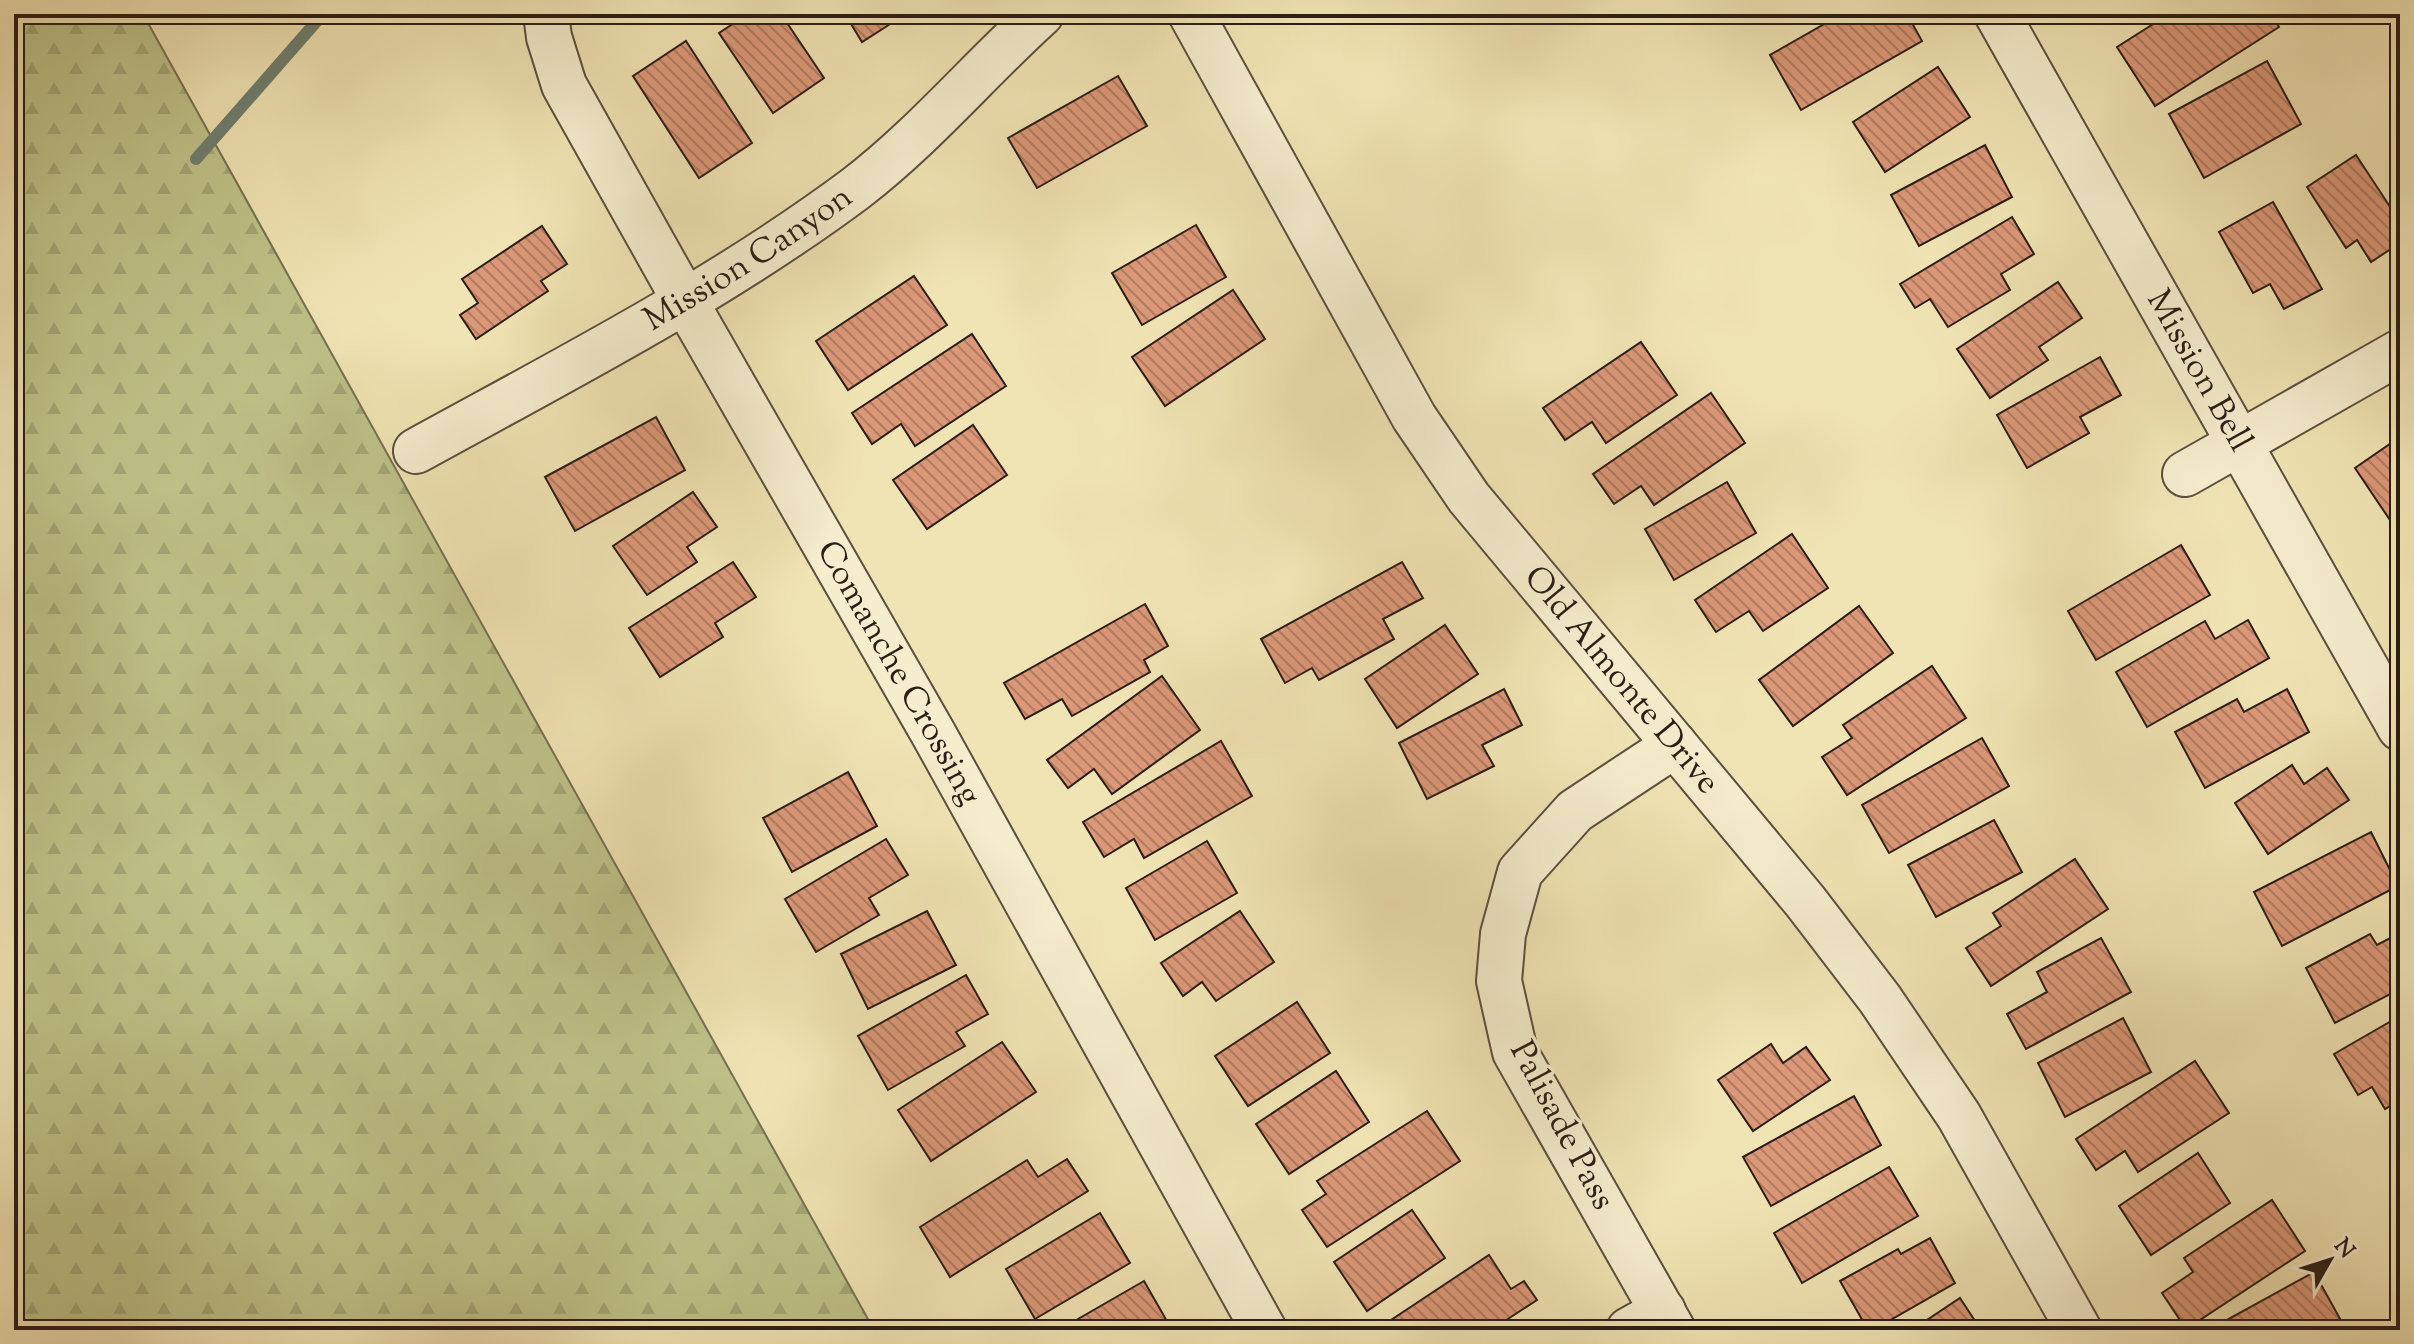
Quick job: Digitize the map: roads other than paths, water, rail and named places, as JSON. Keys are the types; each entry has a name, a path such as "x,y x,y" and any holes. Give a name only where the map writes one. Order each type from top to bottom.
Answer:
{"street":[{"name":"Comanche Crossing","path":"546,14 549,37 564,85 933,733 1264,1330"},
{"name":"Mission Canyon","path":"416,451 685,301 781,242 858,187 1041,14"},
{"name":"Old Almonte Drive","path":"1191,14 1414,417 1469,498 1805,901 1880,999 1959,1116 2079,1330"},
{"name":"Mission Bell","path":"1997,14 2400,728"},
{"path":"2185,474 2400,352"},
{"name":"Palisade Pass","path":"1655,1324 1515,1052 1499,981 1503,934 1520,872 1575,811 1675,745"}],"waterway":[{"path":"196,159 323,14"}]}
